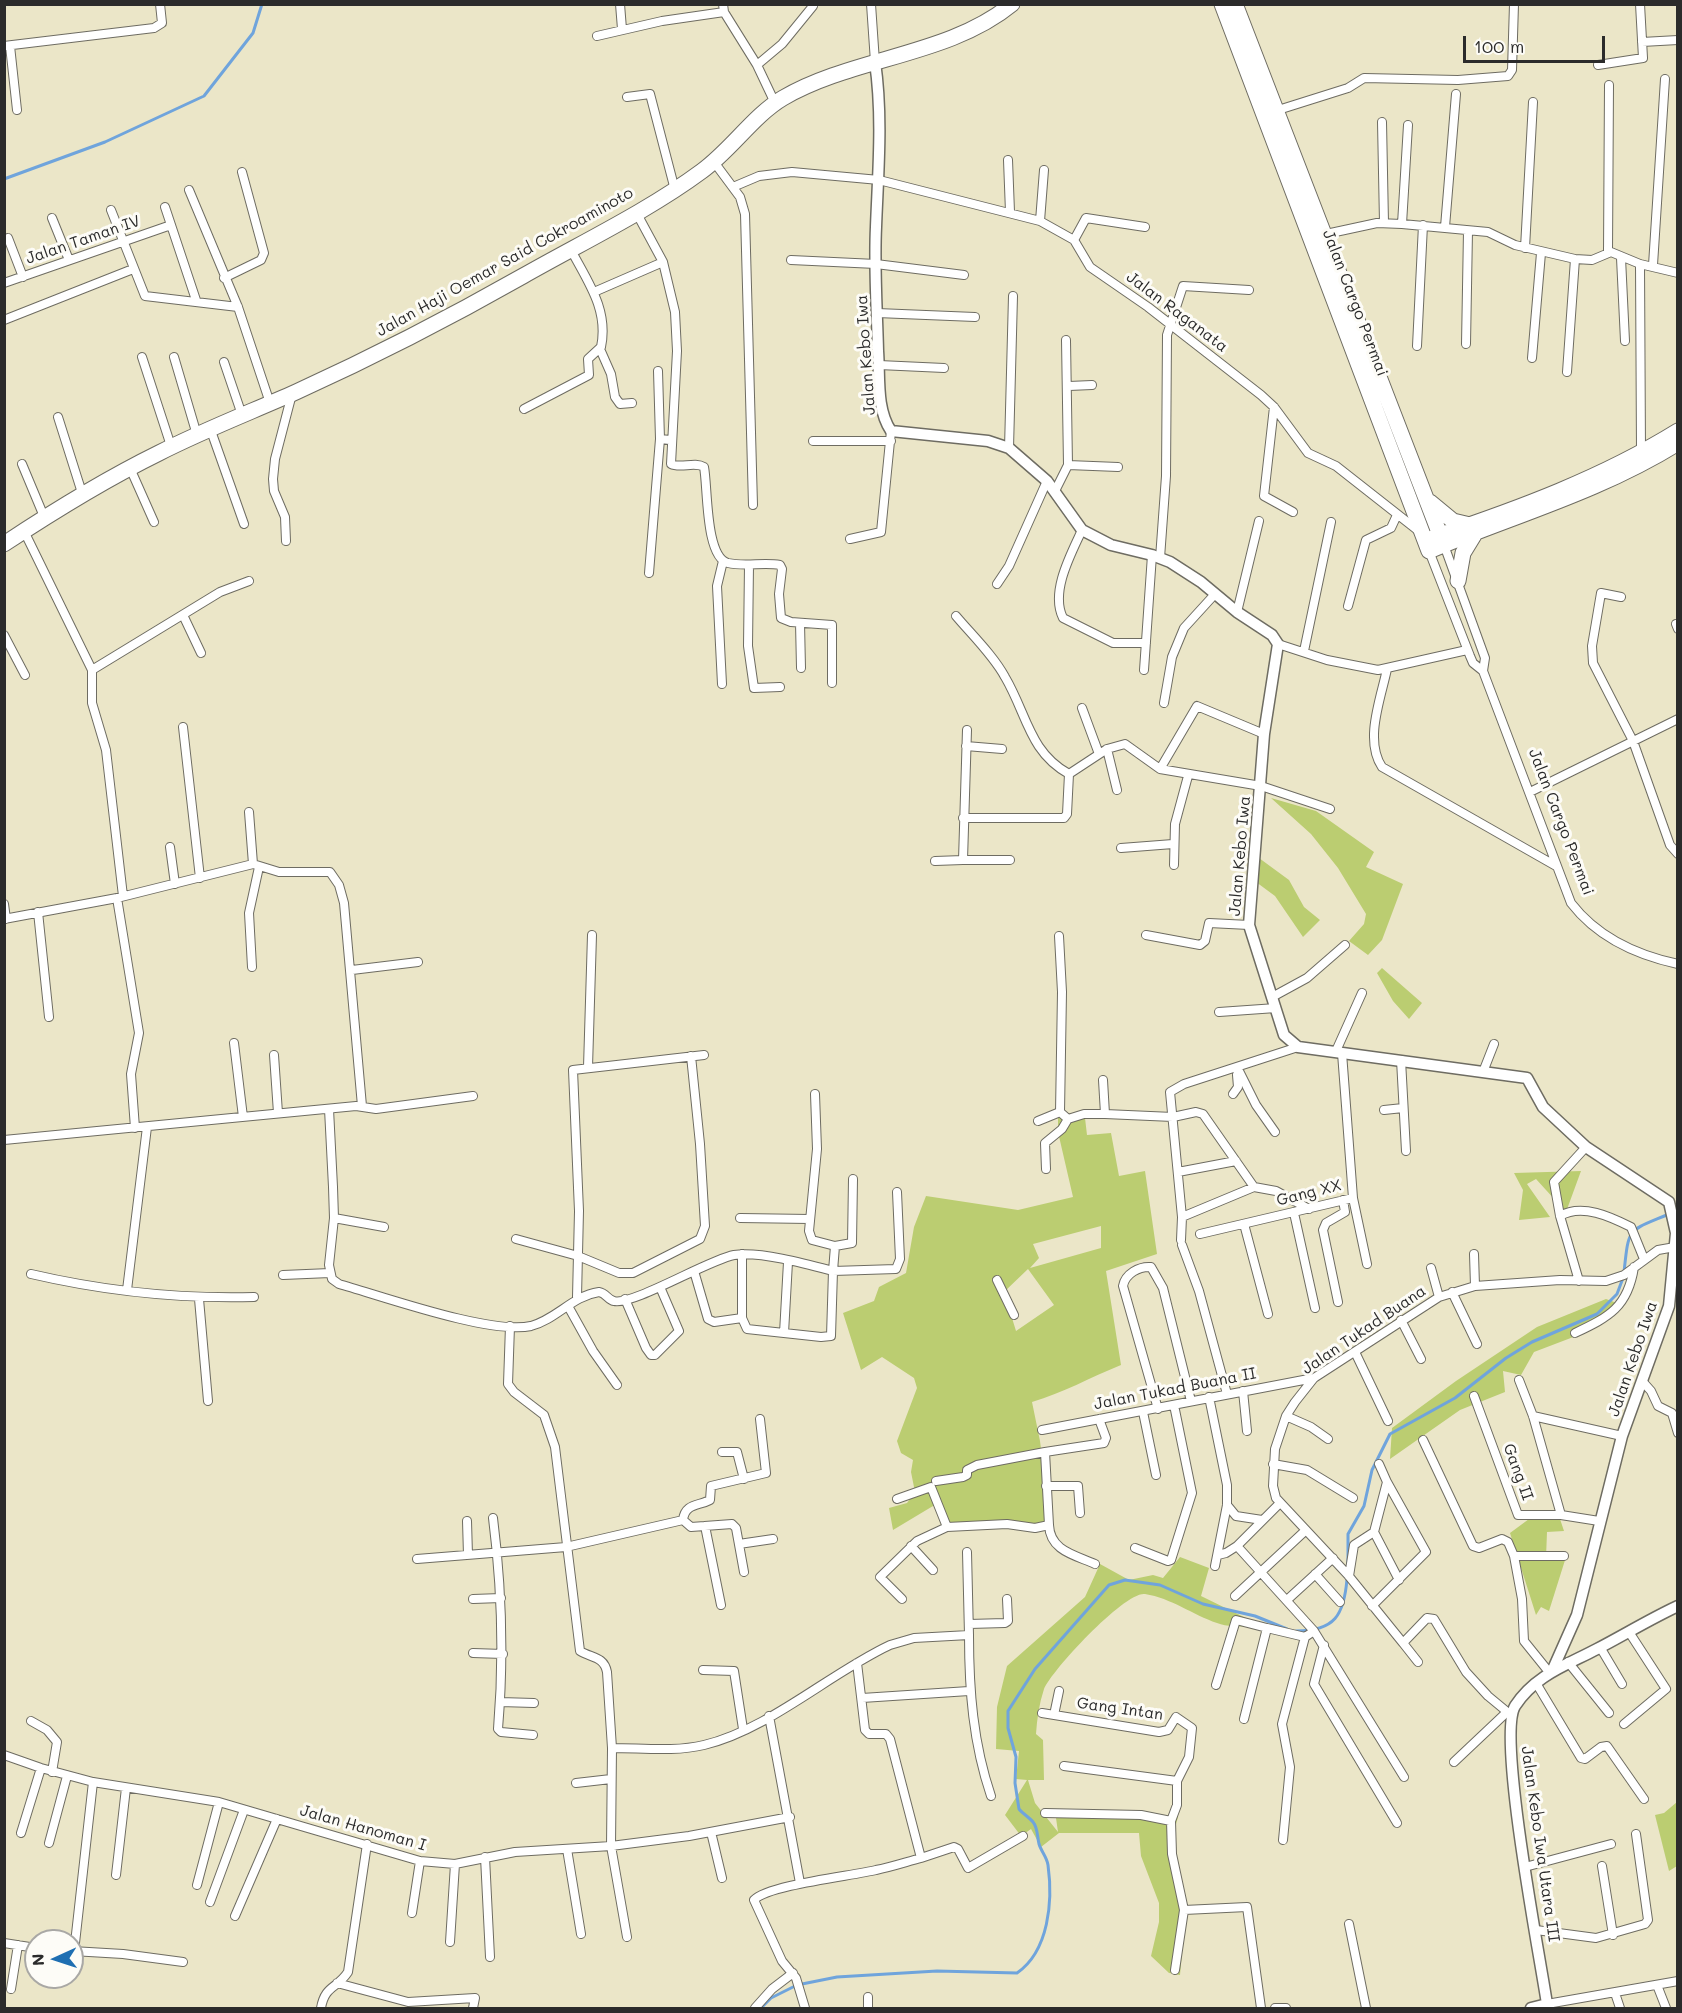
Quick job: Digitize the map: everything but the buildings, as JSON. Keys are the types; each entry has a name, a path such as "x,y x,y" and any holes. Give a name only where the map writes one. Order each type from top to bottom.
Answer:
{"highway":[{"name":"Jalan Haji Oemar Said Cokroaminoto","path":"5,543 171,446 292,394 418,332 675,190 714,162 774,103 835,75 965,31 991,20 1012,4"},
{"name":"Jalan Cargo Permai","path":"1222,4 1426,541"},
{"name":"Jalan Cargo Permai","path":"1235,4 1275,111 1326,234 1422,492 1442,539"},
{"path":"1458,581 1463,553 1472,530 1641,452 1677,430"},
{"path":"1426,541 1472,530 1580,494 1642,465 1677,443"},
{"path":"1422,492 1449,519 1472,530"}],"street":[{"path":"17,110 7,46 154,28 162,23 160,4"},
{"path":"620,4 622,29"},
{"path":"871,4 875,62"},
{"path":"1275,111 1348,88 1364,78 1458,80 1509,76 1512,70 1514,4"},
{"path":"1598,65 1640,60 1643,56 1640,4"},
{"path":"757,65 782,44 813,6"},
{"path":"597,36 724,8 757,65 774,103"},
{"path":"1642,42 1677,40"},
{"name":"Jalan Kebo Iwa","path":"875,62 879,180 876,264 879,365 881,403 891,436 988,441 1009,448 1047,481 1082,530 1112,545 1156,556 1193,577 1237,612 1272,635 1278,644 1264,734 1249,925 1274,996 1284,1035 1298,1047 1527,1078 1543,1107 1586,1147 1662,1195 1673,1211 1676,1233 1673,1307 1622,1436 1577,1615 1564,1644"},
{"path":"1653,266 1665,79"},
{"path":"1608,252 1609,85"},
{"path":"627,97 650,94 675,190"},
{"path":"1445,227 1456,94"},
{"path":"1525,248 1533,102"},
{"path":"1382,122 1384,223"},
{"path":"1402,224 1408,125"},
{"path":"1008,160 1010,212"},
{"path":"714,162 740,197 745,214 753,505"},
{"path":"1040,220 1044,170"},
{"path":"224,278 261,260 264,253 242,172"},
{"name":"Jalan Raganata","path":"733,187 759,176 792,172 879,180 1040,220 1074,240 1090,267 1169,323 1274,407 1308,453 1336,466 1426,541"},
{"path":"189,190 238,307 270,403"},
{"path":"165,207 196,300"},
{"path":"111,210 145,296 196,300 238,307"},
{"path":"636,212 663,262 675,312 677,351 670,440 671,464 704,467 712,536 715,550 723,561 749,565 780,565 782,569 779,582 779,614 784,620 832,625 832,683"},
{"path":"52,218 69,260"},
{"path":"1074,240 1086,218 1145,226"},
{"path":"1326,234 1384,223 1423,225 1488,232 1541,253 1575,259 1592,260 1608,252"},
{"name":"Jalan Taman IV","path":"4,283 171,225"},
{"path":"1417,346 1423,225"},
{"path":"1466,344 1468,231"},
{"path":"8,238 23,277"},
{"path":"570,248 594,292 603,322 600,349 611,374 617,402 632,403"},
{"path":"1608,252 1640,264 1677,273"},
{"path":"1532,358 1541,253"},
{"path":"1621,258 1624,341"},
{"path":"1567,372 1575,259"},
{"path":"791,260 876,264 964,275"},
{"path":"594,292 663,262"},
{"path":"1640,264 1641,452"},
{"path":"4,320 133,269"},
{"path":"1144,670 1166,476 1169,323 1184,286 1249,290"},
{"path":"1009,448 1013,296"},
{"path":"877,313 975,317"},
{"path":"1055,490 1068,465 1069,386 1066,340"},
{"path":"524,409 589,375 588,359 600,349"},
{"path":"142,357 171,446"},
{"path":"174,357 203,432 244,524"},
{"path":"224,362 242,415"},
{"path":"879,365 944,368"},
{"path":"649,573 660,439 658,370"},
{"path":"1069,386 1092,385"},
{"path":"286,541 285,517 274,491 273,479 275,459 292,394"},
{"path":"1274,407 1264,496 1293,512"},
{"path":"58,417 83,496"},
{"path":"813,441 891,436 881,532 850,539"},
{"path":"660,439 670,440"},
{"path":"22,464 45,519"},
{"path":"1068,465 1118,467"},
{"path":"130,468 154,522"},
{"path":"998,584 1009,566 1047,481"},
{"path":"1348,606 1366,540 1391,528 1397,515"},
{"path":"1237,612 1258,521"},
{"path":"1305,651 1331,522"},
{"path":"1082,530 1068,560 1060,588 1060,612 1063,618 1113,643 1146,643"},
{"path":"24,531 92,670 92,703 106,750 120,897 139,1034 131,1074 135,1128"},
{"name":"Jalan Cargo Permai","path":"1442,539 1485,658 1484,671 1556,866 1572,903 1591,925 1641,956 1677,964"},
{"name":"Jalan Cargo Permai","path":"1426,541 1467,650 1473,663 1484,671"},
{"path":"723,561 717,586 723,684"},
{"path":"749,565 748,646 754,688 780,687"},
{"path":"92,670 220,592 249,581"},
{"path":"1621,597 1601,593 1592,646 1595,668 1633,741 1669,841 1677,854"},
{"path":"1164,703 1172,657 1184,627 1215,594"},
{"path":"1454,615 1468,611"},
{"path":"183,615 201,653"},
{"path":"956,616 1005,677 1039,750 1053,765 1069,774"},
{"path":"800,623 801,668"},
{"path":"4,635 25,675"},
{"path":"1278,644 1361,671 1387,669 1467,650"},
{"path":"1387,669 1373,741 1376,758 1382,767 1556,866"},
{"path":"1160,769 1197,706 1264,734"},
{"path":"1082,708 1098,754"},
{"path":"1530,792 1677,719"},
{"path":"183,727 200,878"},
{"path":"963,860 967,730"},
{"path":"1069,774 1107,749 1125,744 1160,769 1188,776 1261,786 1330,809"},
{"path":"966,746 1002,749"},
{"path":"1107,749 1117,790"},
{"path":"963,818 1064,818 1067,814 1069,774"},
{"path":"1174,865 1173,844 1182,792 1188,776"},
{"path":"249,812 256,865 249,925 252,967"},
{"path":"1121,848 1173,844"},
{"path":"170,847 175,884"},
{"path":"935,861 1010,860"},
{"path":"4,904 5,919 120,897 256,865 279,872 325,870 335,876 344,903 352,970 362,1106"},
{"path":"38,912 49,1017"},
{"path":"1146,935 1200,945 1205,941 1209,923 1249,925"},
{"path":"588,1067 592,935"},
{"path":"1059,936 1062,992 1060,1112 1068,1119"},
{"path":"1274,996 1307,978 1345,945"},
{"path":"352,970 418,962"},
{"path":"1339,1052 1362,993"},
{"path":"1219,1012 1276,1008"},
{"path":"234,1043 243,1117"},
{"path":"1483,1072 1494,1044"},
{"path":"1227,1394 1199,1291 1181,1242 1182,1217 1170,1092 1184,1084 1298,1047"},
{"name":"Gang XX","path":"1200,1234 1353,1198 1339,1052"},
{"path":"274,1055 278,1113"},
{"path":"578,1298 579,1210 572,1075 575,1068 704,1055"},
{"path":"516,1239 578,1256 629,1275 702,1236 705,1226 700,1144 691,1056"},
{"path":"1401,1060 1406,1151"},
{"path":"1233,1095 1239,1080 1236,1069"},
{"path":"1236,1069 1256,1105 1275,1132"},
{"path":"1103,1080 1105,1114"},
{"path":"814,1094 817,1149 810,1219 812,1240 835,1246 852,1243 853,1179"},
{"path":"4,1140 278,1113 362,1106 376,1109 473,1096"},
{"path":"1384,1110 1403,1108"},
{"path":"329,1109 334,1218 330,1273 332,1278 339,1284 469,1320 510,1326 534,1325 562,1311 578,1298 599,1292 612,1301 625,1299 660,1287 724,1258 742,1254 833,1271 896,1269 900,1258 897,1192"},
{"path":"1038,1121 1060,1112"},
{"path":"1046,1169 1045,1143 1062,1129 1068,1119 1084,1114 1173,1117 1200,1113 1254,1187"},
{"path":"127,1290 147,1126"},
{"path":"1579,1281 1560,1216 1555,1179 1586,1147"},
{"path":"1178,1172 1236,1161"},
{"path":"1182,1217 1254,1187 1276,1191 1309,1209"},
{"path":"1353,1198 1367,1264"},
{"path":"1338,1302 1323,1230 1326,1223 1345,1212 1343,1200"},
{"path":"1560,1216 1571,1211 1595,1213 1631,1227 1644,1259"},
{"path":"1294,1213 1314,1308"},
{"path":"334,1218 384,1227"},
{"path":"740,1218 810,1219"},
{"path":"1244,1224 1268,1314"},
{"path":"742,1254 742,1318 745,1326 750,1330 821,1337 831,1336 835,1246"},
{"name":"Jalan Tukad Buana","path":"1279,1504 1273,1486 1273,1464 1277,1439 1286,1416 1314,1378 1401,1320 1439,1297 1475,1286 1606,1281 1624,1275 1658,1250 1675,1246"},
{"path":"1474,1254 1475,1286"},
{"path":"784,1333 788,1262"},
{"path":"1158,1410 1123,1286 1129,1275 1143,1267 1150,1267 1163,1288 1191,1401"},
{"path":"1575,1333 1597,1323 1616,1309 1627,1296 1634,1267"},
{"path":"1431,1268 1439,1297"},
{"path":"694,1271 708,1319 714,1322 742,1318"},
{"path":"283,1275 330,1273"},
{"path":"32,1274 75,1284 200,1299 254,1297"},
{"path":"997,1280 1014,1315"},
{"path":"625,1299 646,1348 651,1355 655,1355 679,1330 660,1287"},
{"path":"1452,1292 1477,1344"},
{"path":"200,1299 208,1401"},
{"path":"568,1306 593,1351 617,1385"},
{"path":"1401,1320 1421,1359"},
{"path":"510,1326 508,1383 514,1392 541,1410 548,1420 558,1465 580,1651 598,1659 606,1666 612,1748 611,1846 627,1937"},
{"path":"1355,1352 1388,1421"},
{"name":"Jalan Tukad Buana II","path":"1042,1430 1158,1410 1209,1397 1314,1378"},
{"path":"1519,1380 1533,1416 1561,1515"},
{"path":"1643,1382 1651,1391 1658,1406 1672,1413 1677,1433"},
{"path":"1243,1391 1247,1431"},
{"name":"Gang II","path":"1474,1396 1518,1515 1561,1515 1599,1521"},
{"path":"1209,1397 1226,1476 1227,1505 1215,1566"},
{"path":"1135,1548 1168,1562 1171,1560 1192,1493 1174,1405"},
{"path":"1143,1412 1156,1475"},
{"path":"1286,1416 1311,1427 1328,1439"},
{"path":"1533,1416 1622,1436"},
{"path":"684,1520 685,1513 692,1505 710,1500 711,1485 761,1476 767,1471 760,1419"},
{"path":"936,1481 963,1477 967,1475 967,1470 977,1466 1104,1443 1106,1438 1100,1419"},
{"path":"1423,1440 1473,1546 1479,1548 1506,1540 1514,1556 1522,1599 1524,1641 1551,1670"},
{"path":"722,1452 737,1452 744,1479"},
{"path":"1046,1452 1050,1535 1058,1548 1095,1564"},
{"path":"1273,1464 1307,1470 1353,1498"},
{"path":"1372,1606 1426,1552 1379,1464"},
{"path":"1387,1482 1374,1532 1399,1580"},
{"path":"1046,1486 1078,1486 1080,1514"},
{"path":"897,1499 931,1487 947,1527"},
{"path":"1218,1555 1226,1553 1239,1544 1279,1504 1348,1575 1418,1662"},
{"path":"1227,1505 1236,1516 1262,1520"},
{"path":"493,1518 498,1554 503,1654 499,1731 533,1735"},
{"path":"417,1559 498,1554 566,1546 684,1520"},
{"path":"684,1520 691,1527 732,1524 739,1544 744,1572"},
{"path":"467,1521 468,1555"},
{"path":"902,1599 880,1576 911,1546 947,1527 1007,1524 1035,1528 1048,1525"},
{"path":"705,1526 721,1605"},
{"path":"1235,1596 1306,1530"},
{"path":"1348,1575 1354,1545 1374,1532"},
{"path":"739,1544 773,1539"},
{"path":"1239,1544 1260,1573 1313,1629 1404,1777"},
{"path":"911,1546 933,1569"},
{"path":"967,1552 969,1691 979,1751 991,1796"},
{"path":"1514,1556 1564,1556"},
{"path":"1287,1600 1333,1558"},
{"path":"1315,1574 1340,1602"},
{"path":"473,1599 501,1598"},
{"path":"969,1624 1007,1622 1007,1599"},
{"path":"1454,1762 1509,1713 1551,1670 1677,1606"},
{"path":"1403,1643 1427,1618 1436,1621 1466,1672 1509,1713"},
{"path":"1216,1685 1236,1620 1305,1636"},
{"path":"1244,1719 1267,1628"},
{"path":"1283,1840 1290,1767 1282,1724 1305,1636 1313,1629"},
{"path":"1624,1724 1666,1689 1629,1632"},
{"path":"612,1748 688,1748 715,1742 769,1716 857,1663 900,1641 969,1635"},
{"path":"1551,1670 1564,1644"},
{"path":"1564,1644 1609,1713"},
{"path":"1324,1645 1314,1684 1397,1824"},
{"path":"1600,1647 1622,1684"},
{"path":"473,1653 503,1654"},
{"path":"857,1663 867,1733 886,1734 890,1739 921,1858"},
{"path":"703,1670 734,1670 743,1729"},
{"path":"1536,1683 1581,1758 1585,1759 1603,1746 1611,1750 1644,1799"},
{"path":"1054,1715 1059,1690"},
{"path":"862,1698 969,1691"},
{"path":"500,1702 534,1703"},
{"name":"Gang Intan","path":"1042,1713 1164,1732 1170,1728 1173,1719 1179,1717 1190,1726 1192,1732 1189,1756 1177,1781 1177,1805 1171,1821 1172,1854 1184,1910 1175,1970"},
{"name":"Jalan Kebo Iwa Utara III","path":"1509,1713 1525,1867 1536,1930 1554,2005"},
{"path":"769,1716 790,1817 800,1883"},
{"path":"32,1721 47,1730 57,1742 52,1772"},
{"name":"Jalan Hanoman I","path":"4,1755 67,1776 126,1788 175,1793 367,1844 420,1861 455,1864 485,1857 611,1846 711,1832 790,1817"},
{"path":"1064,1766 1177,1781"},
{"path":"21,1833 41,1768"},
{"path":"49,1843 67,1776"},
{"path":"576,1782 611,1779"},
{"path":"76,1929 93,1782"},
{"path":"116,1875 126,1788"},
{"path":"197,1885 219,1803"},
{"path":"210,1902 244,1810"},
{"path":"1045,1813 1141,1815 1171,1821"},
{"path":"235,1916 277,1820"},
{"path":"711,1832 722,1878"},
{"path":"1536,1930 1596,1938 1645,1924 1648,1920 1636,1834"},
{"path":"805,2008 795,1975 782,1961 754,1900 760,1895 800,1883 844,1877 921,1858 954,1847 958,1849 968,1868 1023,1836"},
{"path":"321,2008 326,1992 348,1972 367,1844"},
{"path":"1525,1867 1611,1844"},
{"path":"567,1849 581,1934"},
{"path":"485,1857 490,1957"},
{"path":"412,1913 420,1861"},
{"path":"450,1942 455,1864"},
{"path":"1602,1866 1613,1935"},
{"path":"1184,1910 1247,1907 1261,2008"},
{"path":"1349,1923 1366,2008"},
{"path":"4,1943 24,1946"},
{"path":"11,1989 18,1945"},
{"path":"84,1952 123,1954 183,1962"},
{"path":"755,2008 772,1989 795,1975"},
{"path":"1531,2008 1677,1981"},
{"path":"337,1983 408,2001 475,1998 473,2008"},
{"path":"1658,1985 1666,2008"},
{"path":"1615,1993 1620,2008"},
{"path":"868,1997 868,2008"},
{"path":"1275,2008 1286,2008"}],"green space":[{"path":"1271,798 1316,811 1374,852 1366,867 1403,884 1382,940 1368,955 1349,941 1364,924 1366,914 1338,868 1311,834"},
{"path":"1259,858 1289,880 1304,907 1320,920 1303,937 1275,896 1256,882"},
{"path":"1382,968 1422,1003 1409,1019 1393,1001 1377,973"},
{"path":"1058,1115 1085,1118 1087,1135 1111,1133 1119,1176 1145,1171 1157,1254 1106,1271 1121,1365 1066,1390 1032,1402 1040,1441 1051,1527 946,1528 938,1503 893,1530 889,1508 907,1503 915,1492 911,1472 913,1460 901,1453 897,1441 917,1388 914,1378 882,1357 861,1370 843,1313 874,1301 879,1287 906,1273 914,1227 926,1196 1018,1210 1073,1197 1058,1132","holes":["1101,1226 1101,1248 1030,1268 1039,1258 1033,1244","1028,1269 1054,1305 1016,1331 1004,1292"]},
{"path":"1581,1171 1566,1212 1536,1179 1527,1184 1550,1217 1519,1220 1523,1190 1514,1173"},
{"path":"1606,1299 1617,1303 1576,1336 1534,1352 1521,1375 1503,1371 1505,1392 1460,1410 1390,1459 1392,1428 1456,1381 1537,1327"},
{"path":"1559,1516 1564,1531 1547,1532 1546,1558 1566,1557 1549,1611 1541,1607 1536,1615 1510,1533 1529,1519"},
{"path":"1180,1557 1209,1568 1201,1596 1250,1620 1249,1627 1229,1626 1208,1620 1164,1599 1145,1594 1135,1596 1122,1605 1074,1650 1044,1689 1038,1712 1036,1734 1043,1740 1044,1780 1028,1780 1035,1803 1058,1832 1055,1811 1068,1809 1178,1817 1173,1835 1186,1907 1180,1975 1169,1973 1151,1956 1159,1922 1159,1903 1141,1856 1139,1833 1059,1833 1041,1847 1031,1829 1021,1836 1005,1815 1027,1780 1016,1779 1019,1751 996,1749 997,1707 1007,1666 1085,1597 1100,1564 1129,1580 1153,1575 1163,1578"},
{"path":"1677,1802 1677,1866 1669,1871 1655,1815 1664,1813"}],"waterway":[{"path":"4,179 105,142 204,96 253,33 262,4"},
{"path":"1624,1272 1627,1246 1633,1232 1669,1214"},
{"path":"1348,1563 1348,1534 1364,1506 1372,1470 1390,1434 1455,1398 1506,1358 1532,1342 1597,1314 1617,1294 1623,1278"},
{"path":"1296,1631 1320,1628 1335,1618 1343,1602 1347,1579"},
{"path":"761,2008 771,1998 797,1985 837,1977 937,1971 1017,1973 1028,1964 1042,1939 1046,1924 1049,1909 1049,1879 1047,1862 1039,1844 1036,1827 1019,1809 1015,1783 1016,1757 1008,1728 1008,1711 1035,1669 1109,1585 1125,1580 1160,1585 1203,1604 1255,1616 1287,1629"}]}
